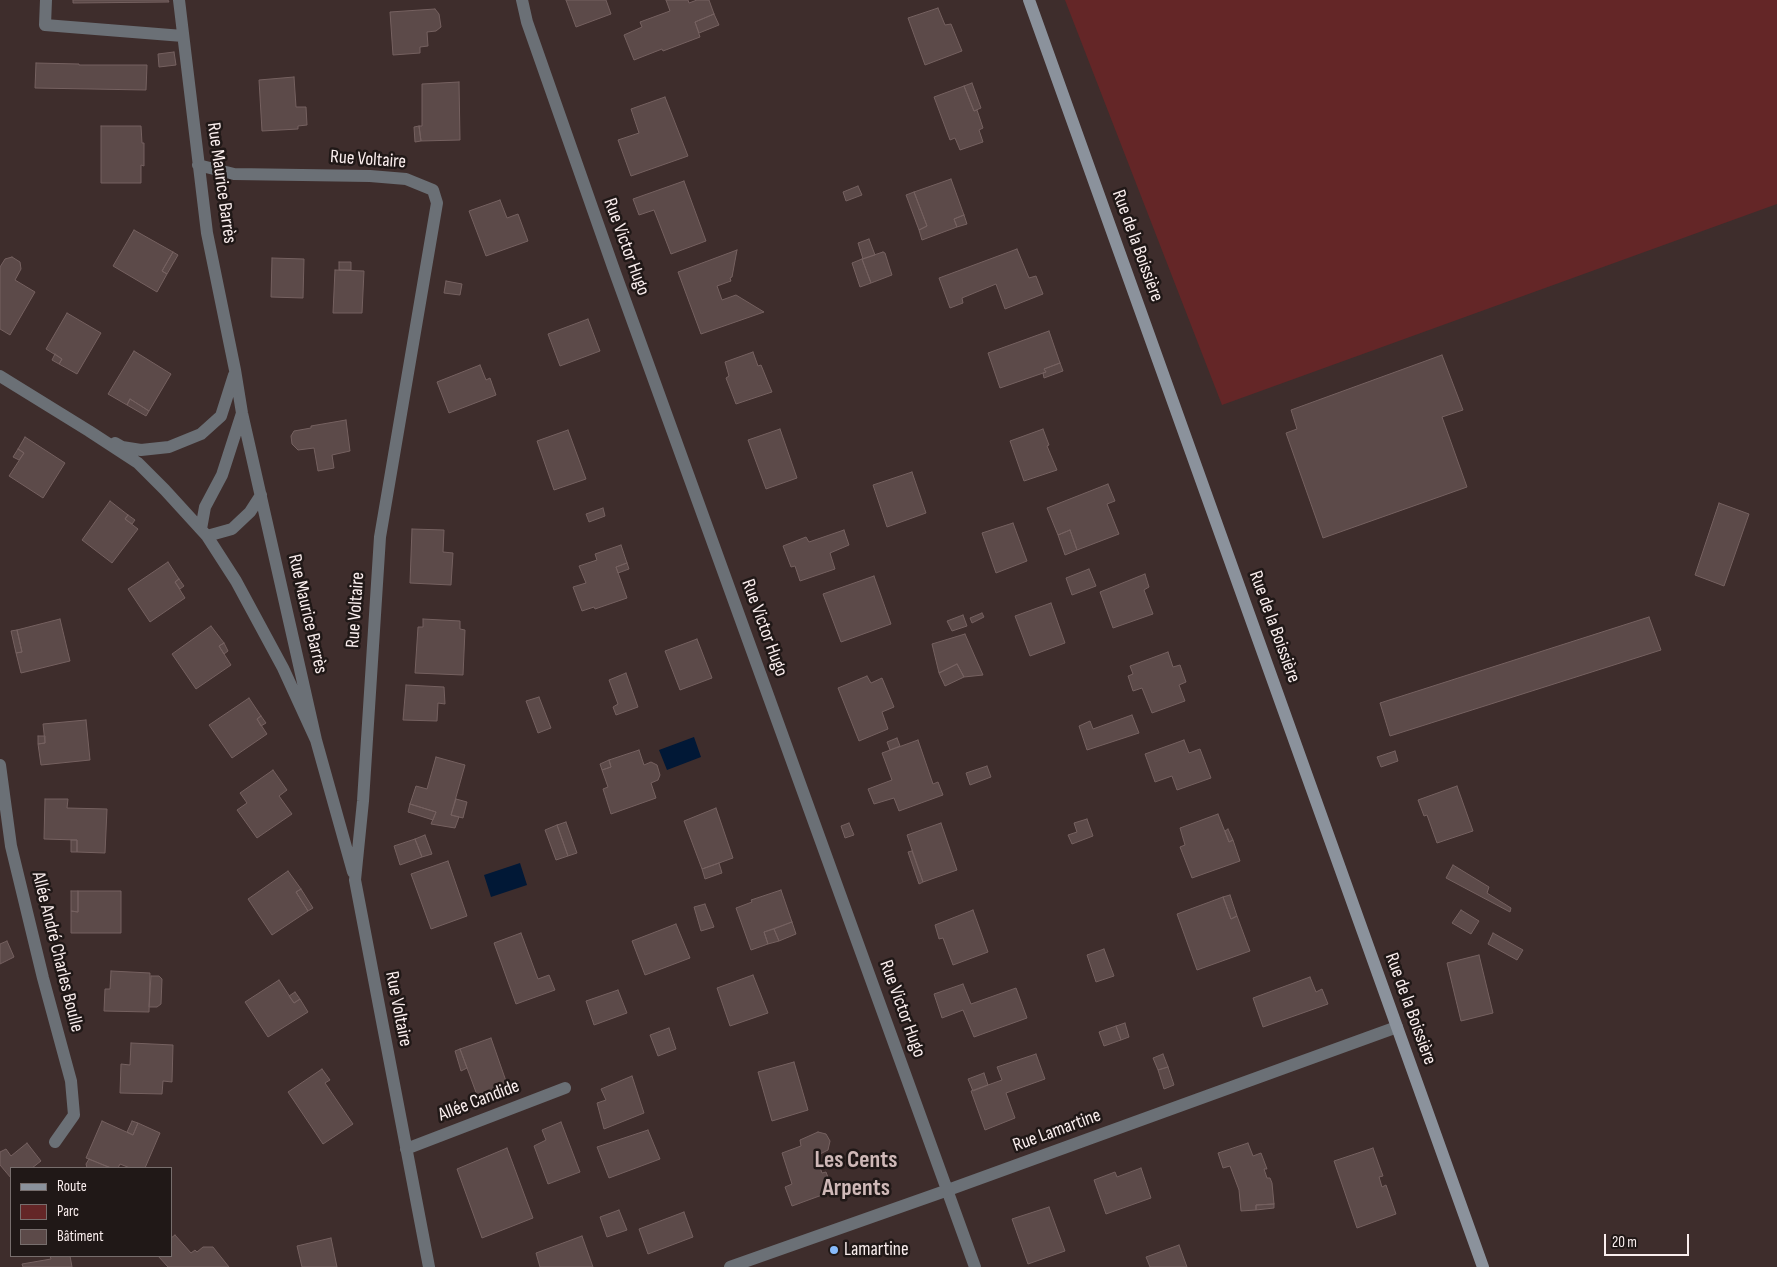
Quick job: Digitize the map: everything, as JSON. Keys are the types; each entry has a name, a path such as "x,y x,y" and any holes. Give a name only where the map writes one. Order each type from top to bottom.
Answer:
{"main road":[{"name":"Rue de la Boissière","path":"1029,0 1483,1267"}],"street":[{"path":"46,0 45,25 183,36"},
{"name":"Rue Maurice Barrès","path":"179,0 207,233 242,413 316,740"},
{"name":"Rue Victor Hugo","path":"522,0 527,22 613,267 975,1267"},
{"name":"Rue Voltaire","path":"198,165 234,174 370,176 406,179 433,190 436,203 380,537 363,792 355,880 429,1267"},
{"name":"Rue Maurice Barrès","path":"89,431 122,447 141,450 169,447 201,434 221,416 235,370"},
{"path":"0,376 138,463 204,532 236,581 283,668 316,740 355,880"},
{"name":"Rue Maurice Barrès","path":"204,532 205,507 222,475 242,413"},
{"path":"204,532 232,529 250,512 261,495"},
{"name":"Allée André Charles Boulle","path":"0,765 11,846 43,978 71,1081 74,1115 55,1142"},
{"name":"Rue Lamartine","path":"730,1267 1396,1027"},
{"name":"Allée Candide","path":"406,1150 565,1088"}],"green space":[{"path":"1065,0 1777,0 1777,204 1222,405"}],"water":[{"path":"694,737 701,757 667,770 659,750"},
{"path":"520,863 527,885 491,897 484,875"}],"building":[{"path":"73,0 168,0 169,2 73,3"},
{"path":"566,0 606,0 611,14 576,27"},
{"path":"666,0 688,0 689,3 697,0 709,0 714,14 695,22 700,37 634,60 624,35 642,27 640,22 670,11"},
{"path":"938,8 945,25 951,24 962,51 925,65 908,18"},
{"path":"435,9 439,14 441,27 436,31 427,32 428,46 420,47 420,53 393,55 390,12"},
{"path":"714,14 719,25 699,33 695,22"},
{"path":"174,52 176,65 159,67 158,54"},
{"path":"36,63 147,65 146,90 35,88"},
{"path":"294,77 296,107 306,107 307,125 298,126 298,129 262,131 259,80"},
{"path":"459,82 460,140 421,141 419,126 422,126 422,84"},
{"path":"972,83 981,108 974,111 964,86"},
{"path":"964,86 974,111 977,110 983,128 979,130 983,142 960,150 955,138 950,140 934,97"},
{"path":"665,97 688,156 631,176 618,140 639,133 631,109"},
{"path":"101,126 141,126 142,143 144,143 144,166 141,165 141,183 101,183"},
{"path":"419,126 421,141 415,142 414,127"},
{"path":"951,179 964,215 954,219 957,227 922,240 919,230 927,226 914,192"},
{"path":"684,181 706,241 671,254 654,210 639,215 633,199"},
{"path":"858,186 862,195 846,201 843,192"},
{"path":"914,192 927,226 919,230 906,195"},
{"path":"500,200 507,218 518,214 528,241 486,256 469,211"},
{"path":"964,215 967,224 957,227 954,219"},
{"path":"134,230 173,252 162,271 167,274 157,292 113,266"},
{"path":"869,239 875,255 863,259 858,243"},
{"path":"1017,249 1029,278 1036,276 1043,294 1005,309 996,284 962,298 963,303 950,308 939,278"},
{"path":"737,250 732,277 730,278 731,281 717,286 722,300 736,295 764,312 701,334 678,272"},
{"path":"173,252 178,255 167,274 162,271"},
{"path":"883,252 892,275 871,283 862,259"},
{"path":"12,257 20,262 21,269 15,280 35,292 10,335 0,329 0,267 5,259"},
{"path":"272,258 304,259 303,298 271,297"},
{"path":"862,259 871,283 860,287 852,263"},
{"path":"339,262 351,262 351,270 339,270"},
{"path":"335,270 364,271 362,313 333,313"},
{"path":"446,281 462,284 460,295 444,293"},
{"path":"67,313 101,333 77,374 59,364 62,359 46,349"},
{"path":"588,319 600,351 560,366 548,334"},
{"path":"1049,331 1060,363 1044,369 1046,372 1000,388 988,353"},
{"path":"134,351 171,374 149,411 130,399 127,405 108,394"},
{"path":"753,352 758,366 761,365 772,392 736,404 726,378 729,376 725,362"},
{"path":"55,354 62,359 59,364 52,360"},
{"path":"1442,355 1463,410 1442,417 1467,487 1323,538 1286,433 1297,429 1291,410"},
{"path":"1060,363 1063,371 1044,378 1043,373 1046,372 1044,369"},
{"path":"480,365 486,380 490,378 496,395 449,413 437,382"},
{"path":"130,399 149,411 146,416 127,405"},
{"path":"346,420 350,451 332,455 334,468 318,471 314,448 298,450 292,444 291,436 294,431"},
{"path":"780,429 797,478 766,489 748,440"},
{"path":"1043,429 1049,445 1047,446 1057,470 1024,481 1010,441"},
{"path":"568,430 586,479 554,490 537,441"},
{"path":"25,437 65,463 43,498 9,476 24,453 18,449"},
{"path":"18,449 24,453 19,460 13,457"},
{"path":"912,472 926,513 887,527 873,485"},
{"path":"1108,484 1115,501 1107,504 1119,534 1077,550 1070,530 1058,535 1047,508"},
{"path":"110,501 128,515 125,519 138,529 112,563 82,540"},
{"path":"1719,503 1749,514 1724,586 1695,575"},
{"path":"603,508 605,516 589,522 586,514"},
{"path":"128,515 135,520 132,524 125,519"},
{"path":"1013,523 1027,561 996,573 982,533"},
{"path":"412,529 444,530 443,552 453,553 451,585 410,583"},
{"path":"844,530 849,545 830,553 835,569 800,581 795,566 791,567 783,546 806,537 809,542"},
{"path":"1070,530 1077,550 1065,555 1058,535"},
{"path":"621,545 627,563 616,567 627,598 595,609 594,607 582,611 573,587 586,583 579,566 597,560 595,554"},
{"path":"168,562 179,579 175,582 185,598 150,622 128,589"},
{"path":"627,563 629,569 618,573 616,567"},
{"path":"1089,569 1096,586 1072,595 1066,578"},
{"path":"1145,574 1149,587 1144,590 1153,614 1113,628 1100,592"},
{"path":"874,576 891,624 841,642 823,594"},
{"path":"179,579 184,586 180,589 175,582"},
{"path":"1051,603 1065,643 1030,656 1015,616"},
{"path":"982,613 984,617 972,623 970,618"},
{"path":"963,615 967,626 952,631 947,621"},
{"path":"1649,617 1661,650 1390,736 1380,703"},
{"path":"60,619 70,661 21,673 16,653 22,652 17,630"},
{"path":"423,619 460,621 460,629 465,630 463,675 415,673 418,627 423,627"},
{"path":"211,626 224,643 219,646 231,665 196,689 172,654"},
{"path":"17,630 22,652 16,653 11,631"},
{"path":"965,634 983,675 964,677 957,664 939,673 932,644"},
{"path":"697,639 712,678 680,690 665,651"},
{"path":"224,643 228,651 224,654 219,646"},
{"path":"1168,652 1173,667 1180,665 1186,682 1179,685 1185,701 1152,713 1142,688 1133,691 1128,676 1133,674 1130,666"},
{"path":"957,664 964,677 945,686 939,673"},
{"path":"626,673 638,707 616,715 613,707 618,704 609,680"},
{"path":"867,676 871,683 882,678 894,707 882,712 888,729 859,741 838,688"},
{"path":"406,685 444,687 445,704 438,703 437,721 403,720"},
{"path":"539,697 551,728 538,733 526,701"},
{"path":"249,698 261,716 257,719 267,734 232,758 209,725"},
{"path":"1132,715 1139,733 1087,750 1079,726 1090,721 1093,729"},
{"path":"261,716 266,723 261,726 257,719"},
{"path":"86,720 90,760 41,765 38,744 45,743 43,724"},
{"path":"38,736 45,736 45,743 38,744"},
{"path":"897,738 900,746 890,750 887,742"},
{"path":"918,740 933,784 938,782 943,795 899,811 894,798 874,804 868,789 892,780 882,753"},
{"path":"1184,740 1189,753 1200,749 1211,778 1177,790 1172,776 1155,782 1145,754"},
{"path":"639,750 644,765 651,762 657,765 660,775 658,780 651,783 656,798 611,814 603,789 608,787 602,770 611,767 609,760"},
{"path":"1395,751 1398,761 1381,767 1377,757"},
{"path":"436,757 465,765 451,815 459,817 455,828 431,824 436,812 410,804 416,786 427,789"},
{"path":"609,760 611,767 602,770 600,764"},
{"path":"987,766 991,777 970,785 966,773"},
{"path":"273,770 287,790 279,796 292,814 257,838 237,810 247,803 240,793"},
{"path":"1457,786 1473,831 1437,843 1427,815 1424,816 1418,800"},
{"path":"45,799 68,799 67,808 107,809 105,853 77,852 77,840 44,839"},
{"path":"456,799 467,802 463,818 451,815"},
{"path":"410,804 436,812 433,820 408,812"},
{"path":"716,808 733,858 702,869 684,821"},
{"path":"1218,814 1229,842 1233,840 1240,861 1192,878 1180,847 1185,845 1180,828"},
{"path":"1087,819 1093,836 1072,844 1068,835 1077,832 1074,823"},
{"path":"566,822 577,853 568,856 557,825"},
{"path":"849,823 854,835 845,838 841,826"},
{"path":"941,823 957,870 923,882 907,835"},
{"path":"557,825 568,856 556,860 545,830"},
{"path":"1228,829 1233,840 1229,842 1225,831"},
{"path":"425,835 432,854 422,857 415,839"},
{"path":"415,839 422,857 400,865 394,846"},
{"path":"71,840 77,840 77,852 71,852"},
{"path":"912,851 923,882 919,884 908,852"},
{"path":"448,861 467,916 431,929 411,874"},
{"path":"719,863 722,873 705,879 702,869"},
{"path":"1453,865 1489,887 1487,893 1511,908 1510,912 1446,878"},
{"path":"288,871 301,889 296,892 308,911 272,935 248,899"},
{"path":"301,889 313,908 308,911 296,892"},
{"path":"781,890 792,922 764,932 768,944 751,950 736,908 752,902 751,900"},
{"path":"71,891 78,891 78,912 71,911"},
{"path":"78,891 121,891 121,933 71,933 71,911 78,912"},
{"path":"1230,895 1237,916 1231,919 1223,897"},
{"path":"1223,897 1231,919 1237,916 1250,951 1197,970 1177,914"},
{"path":"705,904 714,927 701,931 694,907"},
{"path":"973,910 988,952 953,965 943,938 939,939 935,925"},
{"path":"1461,910 1479,921 1471,934 1452,923"},
{"path":"792,922 796,934 779,941 774,929"},
{"path":"676,924 690,958 645,975 632,941"},
{"path":"774,929 779,941 768,944 764,932"},
{"path":"521,933 538,979 549,975 555,990 516,1004 494,943"},
{"path":"1493,933 1523,950 1517,960 1488,944"},
{"path":"7,941 14,957 0,964 0,944"},
{"path":"1104,949 1114,976 1096,982 1087,955"},
{"path":"1479,955 1493,1013 1461,1021 1447,963"},
{"path":"111,971 150,973 149,1012 104,1011 105,989 110,989"},
{"path":"753,975 768,1013 730,1026 717,988"},
{"path":"151,976 159,976 162,979 161,1004 157,1007 149,1007"},
{"path":"1310,977 1316,992 1322,989 1328,1004 1263,1027 1253,998"},
{"path":"279,980 294,1003 300,999 308,1012 268,1037 245,1002"},
{"path":"963,984 971,1004 1016,988 1027,1018 974,1037 963,1010 942,1018 934,994"},
{"path":"618,990 627,1013 594,1025 586,1001"},
{"path":"295,992 300,999 294,1003 289,996"},
{"path":"1125,1023 1129,1037 1121,1040 1116,1026"},
{"path":"1116,1026 1121,1040 1104,1046 1099,1032"},
{"path":"669,1028 676,1049 658,1056 650,1035"},
{"path":"491,1038 507,1084 477,1095 460,1049"},
{"path":"131,1043 173,1045 172,1082 163,1081 162,1094 120,1093 121,1064 130,1065"},
{"path":"460,1049 467,1068 461,1071 455,1051"},
{"path":"1036,1054 1045,1079 1006,1093 1015,1118 985,1130 971,1091 1002,1080 997,1067"},
{"path":"1163,1054 1168,1067 1158,1070 1153,1058"},
{"path":"794,1062 808,1110 772,1121 758,1072"},
{"path":"1168,1067 1174,1085 1164,1089 1158,1070"},
{"path":"322,1069 330,1080 325,1083 353,1124 323,1144 288,1092"},
{"path":"984,1073 988,1085 973,1091 968,1079"},
{"path":"632,1076 644,1113 604,1129 597,1103 606,1100 601,1089"},
{"path":"102,1121 133,1135 138,1123 160,1133 145,1167 128,1167 120,1164 118,1167 108,1167 86,1158"},
{"path":"132,1121 138,1123 133,1135 127,1132"},
{"path":"561,1122 580,1172 548,1184 534,1146 546,1140 542,1130"},
{"path":"648,1130 660,1159 609,1178 597,1147"},
{"path":"818,1132 826,1134 830,1141 828,1150 816,1156 822,1173 826,1172 833,1191 792,1206 785,1187 792,1184 782,1153 801,1146 800,1140"},
{"path":"27,1143 41,1161 33,1167 10,1167 10,1177 0,1165 0,1152 6,1149 11,1156"},
{"path":"1248,1143 1253,1156 1261,1153 1267,1169 1264,1169 1267,1178 1270,1178 1272,1183 1274,1204 1256,1205 1256,1210 1241,1211 1239,1190 1230,1166 1223,1168 1218,1153"},
{"path":"507,1148 533,1218 482,1238 457,1169"},
{"path":"1373,1148 1383,1176 1379,1177 1382,1187 1386,1185 1396,1214 1357,1228 1334,1161"},
{"path":"89,1159 109,1167 87,1167 86,1164"},
{"path":"1141,1168 1151,1198 1106,1214 1094,1180 1115,1172 1117,1177"},
{"path":"1274,1204 1274,1208 1256,1210 1256,1205"},
{"path":"1049,1207 1065,1251 1028,1264 1012,1219"},
{"path":"619,1210 627,1230 607,1237 600,1217"},
{"path":"684,1212 693,1237 648,1254 639,1229"},
{"path":"175,1235 191,1253 195,1250 197,1252 203,1247 213,1247 229,1267 168,1267 159,1257 172,1257 172,1237"},
{"path":"582,1236 593,1267 540,1267 536,1253"},
{"path":"331,1238 337,1267 302,1267 297,1246"},
{"path":"1179,1245 1187,1267 1150,1267 1146,1257"},
{"path":"50,1257 70,1257 72,1267 23,1267 22,1264 51,1259"}],"place":[{"name":"Lamartine","path":"834,1250"}],"district":[{"name":"Les Cents Arpents","path":"856,1175"}]}
